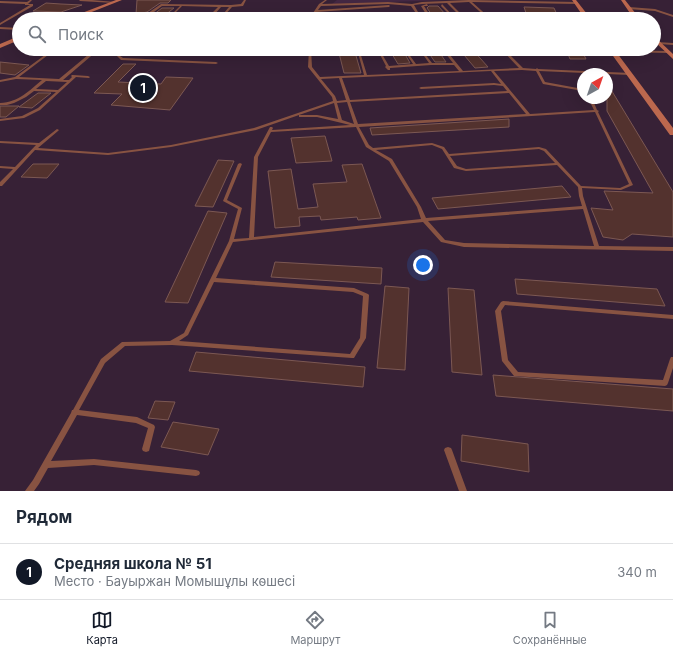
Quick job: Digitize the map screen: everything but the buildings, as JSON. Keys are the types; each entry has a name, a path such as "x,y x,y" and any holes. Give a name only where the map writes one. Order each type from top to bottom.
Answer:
{"main road":[{"path":"88,12 120,0"},
{"path":"623,0 632,12"},
{"path":"576,2 583,12"},
{"path":"0,46 12,41"},
{"path":"661,45 673,57"},
{"path":"616,56 673,134"}],"lane":[{"path":"26,3 31,0"},
{"path":"80,0 114,2"},
{"path":"170,5 175,0"},
{"path":"216,6 221,0"},
{"path":"151,12 158,6 231,6 242,4 245,0"},
{"path":"316,10 326,0"},
{"path":"316,10 469,1 576,2"},
{"path":"469,1 482,12"},
{"path":"0,2 26,3 32,5 20,12"},
{"path":"320,6 388,3 412,5"},
{"path":"426,12 422,6 442,5 449,3"},
{"path":"449,3 457,12"},
{"path":"175,12 182,5"},
{"path":"412,5 416,12"},
{"path":"442,5 448,12"},
{"path":"215,12 220,6"},
{"path":"226,12 231,6"},
{"path":"629,8 654,10 673,15"},
{"path":"0,24 12,17"},
{"path":"0,28 12,29"},
{"path":"661,43 673,44"},
{"path":"661,51 668,52"},
{"path":"16,78 46,56"},
{"path":"59,81 89,56"},
{"path":"118,56 122,59 216,63"},
{"path":"310,56 310,67 334,97 334,102 340,121"},
{"path":"360,56 366,76"},
{"path":"382,56 390,72 388,75"},
{"path":"409,56 415,65"},
{"path":"425,56 431,64"},
{"path":"448,56 462,72"},
{"path":"509,56 522,69"},
{"path":"387,67 454,64"},
{"path":"319,78 522,69 630,74"},
{"path":"537,69 544,82 548,84 577,89"},
{"path":"492,71 529,115"},
{"path":"66,75 88,77"},
{"path":"0,120 23,117 39,109 75,76"},
{"path":"340,77 357,126 367,146 391,160 419,207 424,220 443,241 464,245 673,249"},
{"path":"0,81 16,78 69,81"},
{"path":"0,104 9,104 18,101 45,80"},
{"path":"421,88 494,84 503,85"},
{"path":"32,90 59,91"},
{"path":"34,149 108,154 171,146 255,129 334,102 510,92"},
{"path":"580,187 622,189 631,185 593,104"},
{"path":"270,131 597,111"},
{"path":"295,116 317,116 357,126"},
{"path":"250,239 256,157 270,131 272,123"},
{"path":"0,185 34,149 56,130"},
{"path":"0,142 41,144"},
{"path":"371,149 432,144 443,148 455,167 466,170 559,164"},
{"path":"447,155 538,148 545,150 580,187 581,196 597,248"},
{"path":"171,343 186,334 231,241 240,208 225,201 240,164"},
{"path":"0,166 16,168"},
{"path":"231,241 424,220 585,207"},
{"path":"29,491 46,465 103,361 124,344 171,343 352,356 363,338 366,295 354,290 213,280"},
{"path":"673,317 502,302 498,311 505,361 516,374 665,384 673,360"},
{"path":"74,412 137,420 152,427 146,449"},
{"path":"448,450 463,491"},
{"path":"46,465 94,462 196,473"}],"shaded area":[{"path":"337,0 448,0 332,4"}],"place":[{"name":"Средняя школа № 51","path":"143,88"}]}
